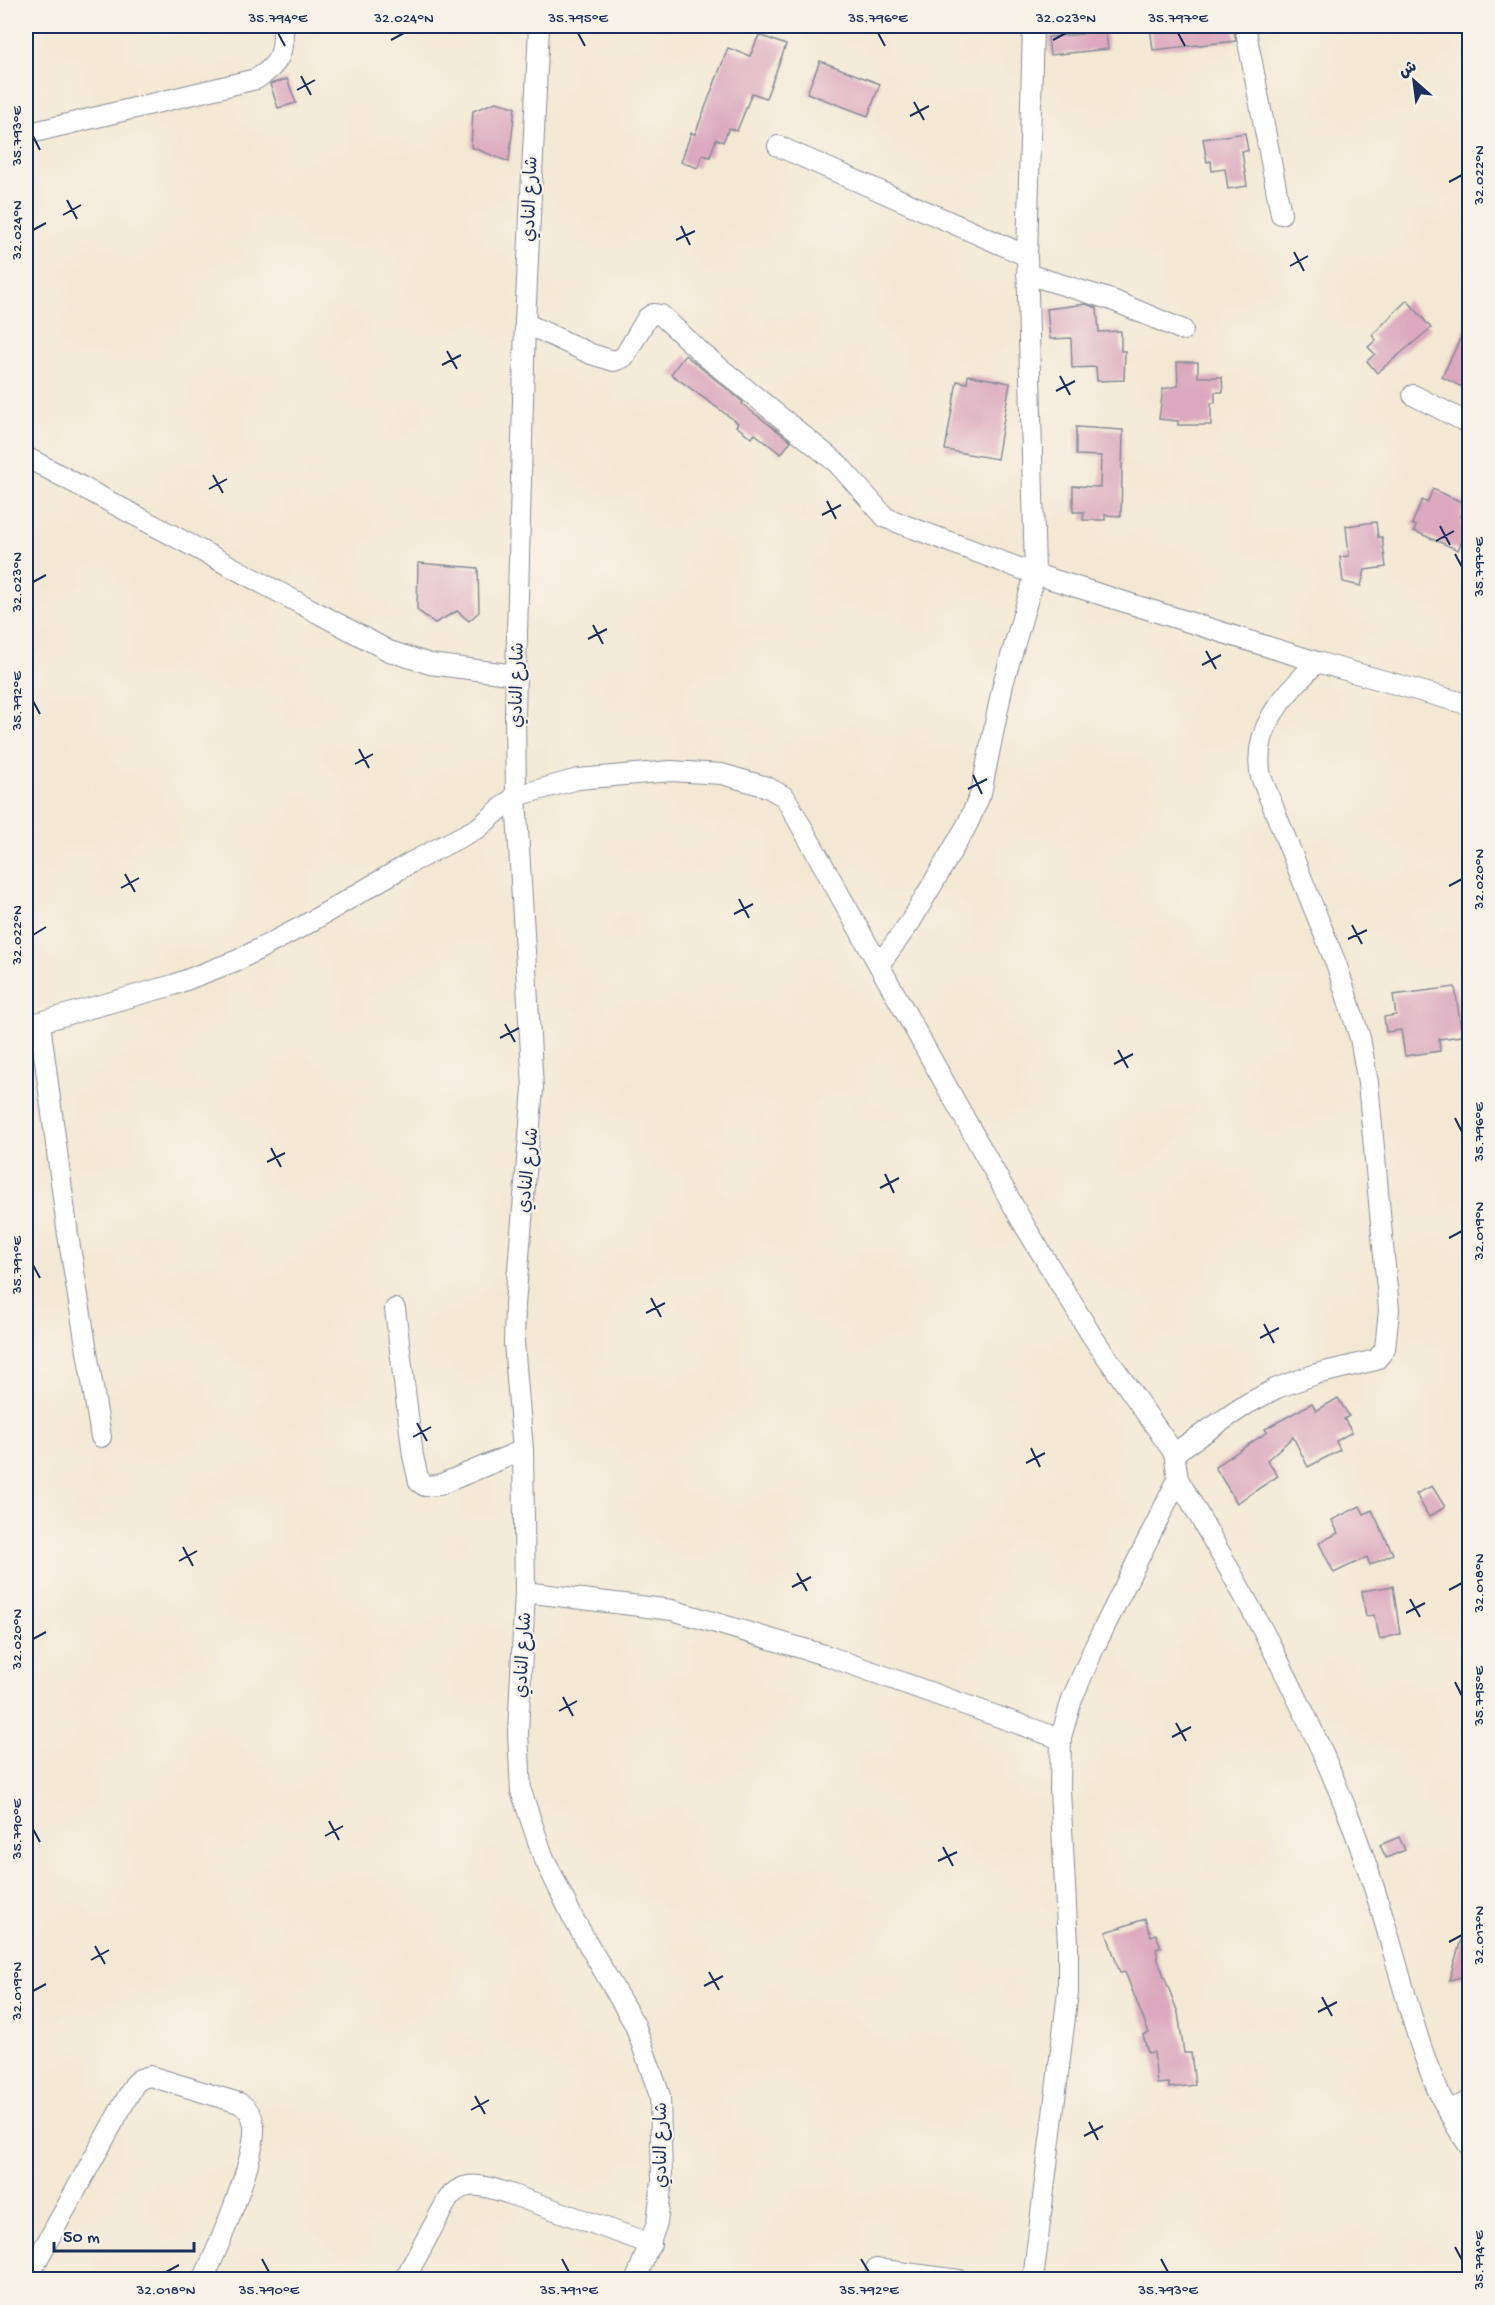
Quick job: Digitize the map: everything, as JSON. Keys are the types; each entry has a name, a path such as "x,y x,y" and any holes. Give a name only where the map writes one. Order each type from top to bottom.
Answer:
{"street":[{"path":"26,134 256,79 270,71 280,59 284,47 283,26"},
{"name":"شارع النادي","path":"538,26 525,323 516,675 516,796 533,1088 532,1121 515,1276 514,1342 523,1450 525,1592 518,1733 521,1791 551,1875 573,1918 631,2016 660,2096 662,2180 651,2244 636,2280"},
{"path":"879,965 911,921 967,825 981,793 1004,684 1035,574 1027,265 1033,26"},
{"path":"1245,26 1281,214"},
{"path":"778,146 1027,265 1183,330"},
{"path":"525,323 591,354 614,361 624,357 647,318 653,314 661,315 704,355 838,464 886,518 1035,574 1317,662 1470,705"},
{"path":"1413,395 1470,424"},
{"path":"26,457 389,651 430,664 516,675"},
{"path":"1174,1453 1247,1404 1278,1388 1316,1374 1376,1360 1385,1349 1388,1339 1389,1310 1365,1059 1337,966 1261,777 1258,755 1262,736 1277,709 1317,662"},
{"path":"101,1437 33,1024 173,985 238,960 305,925 410,863 478,828 516,796 578,779 671,771 722,774 767,787 785,797 795,811 989,1166 1067,1297 1174,1453 1178,1479 1276,1650 1300,1699 1370,1875 1416,2029 1447,2111 1470,2147"},
{"path":"395,1309 412,1456 421,1485 439,1485 523,1450"},
{"path":"1033,2280 1068,1992 1068,1946 1060,1789 1061,1739 1072,1699 1094,1648 1178,1479"},
{"path":"525,1592 672,1610 828,1656 1061,1739"},
{"path":"35,2273 134,2085 150,2076 239,2103 247,2108 251,2115 253,2139 249,2159 218,2249 203,2280"},
{"path":"1447,2111 1470,2101"},
{"path":"404,2280 448,2199 455,2190 464,2186 484,2186 507,2193 651,2244"},
{"path":"876,2269 959,2280"}],"building":[{"path":"1082,26 1105,26 1108,49 1050,55 1048,37 1082,34"},
{"path":"1150,26 1233,26 1236,41 1153,50"},
{"path":"759,35 786,45 766,98 752,93 737,131 729,128 723,142 716,139 710,157 702,155 698,168 681,162 691,133 695,134 728,48 750,56"},
{"path":"820,61 880,84 868,116 807,93"},
{"path":"287,79 296,103 278,108 270,84"},
{"path":"496,102 515,107 509,162 471,147 473,111"},
{"path":"1245,133 1248,151 1242,151 1247,186 1228,189 1225,169 1212,171 1211,161 1207,162 1203,139"},
{"path":"1407,300 1431,328 1377,373 1367,361 1375,354 1368,347 1376,340 1372,335"},
{"path":"1086,304 1097,308 1099,332 1121,331 1121,351 1125,351 1124,380 1097,381 1096,367 1072,368 1071,338 1050,339 1047,309"},
{"path":"1470,318 1470,391 1442,377"},
{"path":"685,355 743,402 742,404 791,441 781,454 755,434 752,438 736,426 738,423 671,374"},
{"path":"1177,362 1198,362 1198,377 1222,377 1223,392 1215,392 1215,403 1211,403 1211,425 1178,425 1178,421 1159,419 1163,389 1178,386"},
{"path":"968,375 1010,383 997,459 945,450 957,381 967,383"},
{"path":"1076,427 1123,430 1121,516 1105,515 1105,520 1083,520 1084,512 1073,512 1073,486 1100,487 1101,456 1076,455"},
{"path":"1433,489 1466,504 1461,516 1465,518 1461,526 1467,529 1458,550 1414,531 1416,526 1412,524 1422,500 1427,503"},
{"path":"1376,522 1378,537 1382,537 1386,567 1365,570 1361,586 1343,582 1340,557 1349,556 1346,526"},
{"path":"418,563 478,568 479,612 469,621 457,611 435,623 417,610"},
{"path":"1455,987 1462,1036 1439,1039 1440,1051 1405,1056 1401,1030 1386,1032 1384,1017 1396,1015 1393,995"},
{"path":"1338,1398 1349,1416 1344,1419 1352,1432 1336,1441 1340,1450 1308,1467 1293,1437 1267,1460 1278,1476 1237,1503 1215,1467 1267,1432 1265,1429 1312,1403 1316,1411"},
{"path":"1432,1486 1445,1507 1429,1517 1416,1494"},
{"path":"1360,1506 1364,1514 1372,1510 1393,1554 1370,1565 1367,1557 1334,1573 1319,1543 1338,1533 1332,1520"},
{"path":"1393,1586 1400,1634 1380,1639 1374,1615 1366,1616 1362,1591"},
{"path":"1399,1837 1405,1850 1386,1858 1380,1845"},
{"path":"1145,1919 1151,1936 1156,1934 1161,1947 1156,1949 1158,1960 1178,2013 1184,2053 1191,2053 1195,2085 1169,2088 1169,2083 1157,2084 1154,2052 1148,2053 1143,2035 1149,2033 1125,1972 1120,1973 1106,1932"},
{"path":"1466,1923 1470,1924 1470,1975 1449,1980"}]}
